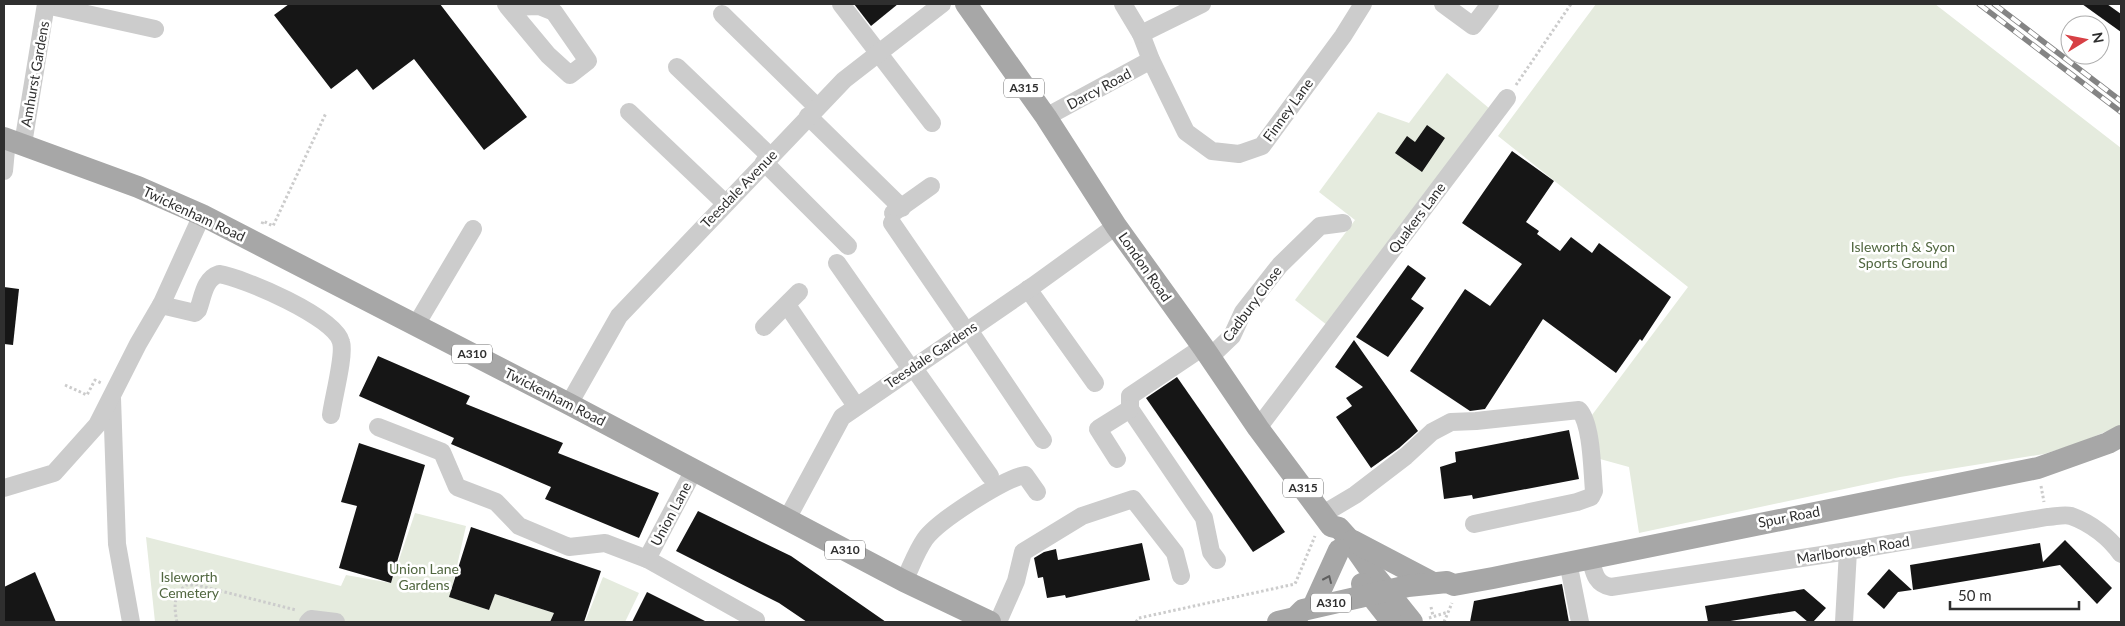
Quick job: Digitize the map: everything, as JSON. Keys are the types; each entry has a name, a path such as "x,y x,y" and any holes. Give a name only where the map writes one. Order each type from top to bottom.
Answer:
{"main road":[{"name":"London Road","path":"966,4 1046,117 1116,226 1385,604 1422,619"},
{"name":"Twickenham Road","path":"11,140 138,187 202,215 569,404 904,581 990,622"},
{"name":"Spur Road","path":"1385,604 1446,593 1590,557 2038,468 2108,443 2121,436"},
{"path":"1295,616 1324,586 1332,532 1446,593"},
{"name":"A310","path":"1295,616 1385,604"}],"street":[{"path":"46,4 155,29"},
{"name":"Amhurst Gardens","path":"4,171 46,4"},
{"path":"841,4 932,123"},
{"name":"Finney Lane","path":"1123,4 1141,34 1151,60 1186,132 1212,151 1239,154 1262,146 1363,4"},
{"path":"1141,34 1202,4"},
{"path":"1444,4 1473,26 1490,4"},
{"path":"507,6 539,6 554,12 588,61 570,75 548,55 507,6"},
{"name":"Teesdale Avenue","path":"569,404 619,316 844,80 932,7"},
{"path":"722,14 812,112 896,216 968,331 1042,440"},
{"name":"Darcy Road","path":"1046,117 1151,60"},
{"path":"677,67 767,159 846,251 912,368 990,476"},
{"name":"Quakers Lane","path":"1258,428 1507,98"},
{"path":"629,112 725,203"},
{"path":"896,216 931,186"},
{"path":"4,488 54,473 97,426 114,392 131,340 161,305 202,215"},
{"name":"Cadbury Close","path":"1130,409 1130,396 1232,336 1242,312 1280,265 1320,226 1343,223"},
{"name":"Teesdale Gardens","path":"787,519 842,417 968,331 1116,226"},
{"path":"416,325 473,228"},
{"path":"161,305 195,313 198,310 210,278 219,274 302,307 323,320 335,332 342,344 331,415"},
{"path":"1028,289 1095,383"},
{"path":"764,327 793,298 856,406"},
{"path":"114,392 117,544 131,622"},
{"path":"1117,459 1098,429 1130,409 1204,518 1211,552 1217,560"},
{"path":"1332,532 1354,495 1406,456 1432,432 1451,422 1476,422 1579,410 1584,416 1588,435 1594,491 1591,497 1577,502 1474,524"},
{"path":"378,427 442,452 457,487 496,502 519,526 569,547 605,543 647,559 756,620"},
{"name":"Union Lane","path":"647,559 694,470"},
{"path":"904,581 925,539 937,527 988,492 1013,477 1025,475 1037,492"},
{"path":"998,622 1016,581 1023,552 1082,516 1134,499 1175,552 1181,576"},
{"name":"Marlborough Road","path":"1590,557 1596,578 1602,585 1611,587 1848,551 2047,517 2070,516 2093,527 2113,542 2121,554"},
{"path":"1844,622 1848,551"},
{"path":"1568,562 1580,622"},
{"path":"309,621 336,622"}],"path":[{"path":"1507,98 1571,4"},
{"path":"260,227 263,221 273,226 326,114"},
{"path":"66,385 87,395 95,380 114,392"},
{"path":"2038,468 2047,517"},
{"path":"1136,622 1139,618 1295,584 1332,532"},
{"path":"177,622 174,605 179,590 186,584 197,585 302,612 309,621"},
{"path":"1440,613 1446,593"},
{"path":"1444,622 1446,593"},
{"path":"1422,619 1431,607"}],"green space":[{"name":"Isleworth & Syon Sports Ground","path":"1596,4 1935,4 2121,148 2121,425 2079,443 2044,454 1900,477 1639,533 1629,467 1600,459 1592,415 1688,287 1498,136"},
{"path":"1447,73 1490,109 1327,325 1295,300 1355,220 1319,192 1378,112 1409,123"},
{"name":"Isleworth Cemetery","path":"415,513 466,526 450,597 489,610 495,594 554,613 550,622 155,622 146,537 341,586 346,575 391,583"},
{"path":"603,577 639,593 625,622 585,622"}],"building":[{"path":"289,4 440,4 527,117 484,150 414,59 373,90 357,69 331,89 274,15"},
{"path":"854,4 898,4 871,26"},
{"path":"2082,4 2107,4 2121,14 2121,32 2110,24 2110,15 2097,15"},
{"path":"1427,125 1445,138 1422,172 1395,153 1407,136 1415,142"},
{"path":"1512,151 1554,181 1526,222 1539,231 1537,234 1560,251 1571,237 1592,253 1599,243 1671,297 1642,341 1640,339 1616,373 1543,319 1485,409 1470,411 1410,371 1465,289 1490,306 1522,264 1462,223"},
{"path":"1408,265 1426,278 1411,299 1424,308 1388,357 1356,337"},
{"path":"4,287 19,289 13,345 4,344"},
{"path":"1354,340 1418,431 1399,448 1371,468 1336,417 1352,406 1346,398 1363,387 1335,367"},
{"path":"378,356 470,396 466,404 563,443 558,453 659,493 639,538 545,499 551,487 451,444 454,438 359,396"},
{"path":"1177,377 1285,532 1253,552 1146,398"},
{"path":"1569,430 1579,479 1473,499 1472,495 1444,499 1440,467 1456,462 1455,452"},
{"path":"359,443 425,465 391,583 339,568 357,506 341,502"},
{"path":"698,511 791,556 886,622 807,622 779,603 676,551"},
{"path":"471,527 601,571 584,622 550,622 554,613 495,594 489,610 449,597"},
{"path":"2065,540 2112,588 2097,604 2060,565 1913,590 1910,565 2040,543 2043,562"},
{"path":"1142,543 1150,580 1066,598 1065,595 1047,598 1043,577 1038,578 1034,558 1044,552 1056,549 1058,560"},
{"path":"1889,569 1912,590 1898,592 1884,609 1867,594"},
{"path":"35,572 56,622 4,622 4,587"},
{"path":"1562,584 1569,622 1470,622 1474,601"},
{"path":"1804,589 1826,608 1813,622 1808,622 1795,611 1724,622 1708,622 1705,606"},
{"path":"647,592 707,622 632,622"}],"railway":[{"path":"1979,4 2121,112"},
{"path":"1994,4 2121,101"}],"park label":[{"name":"Union Lane Gardens","path":"424,578"}]}
